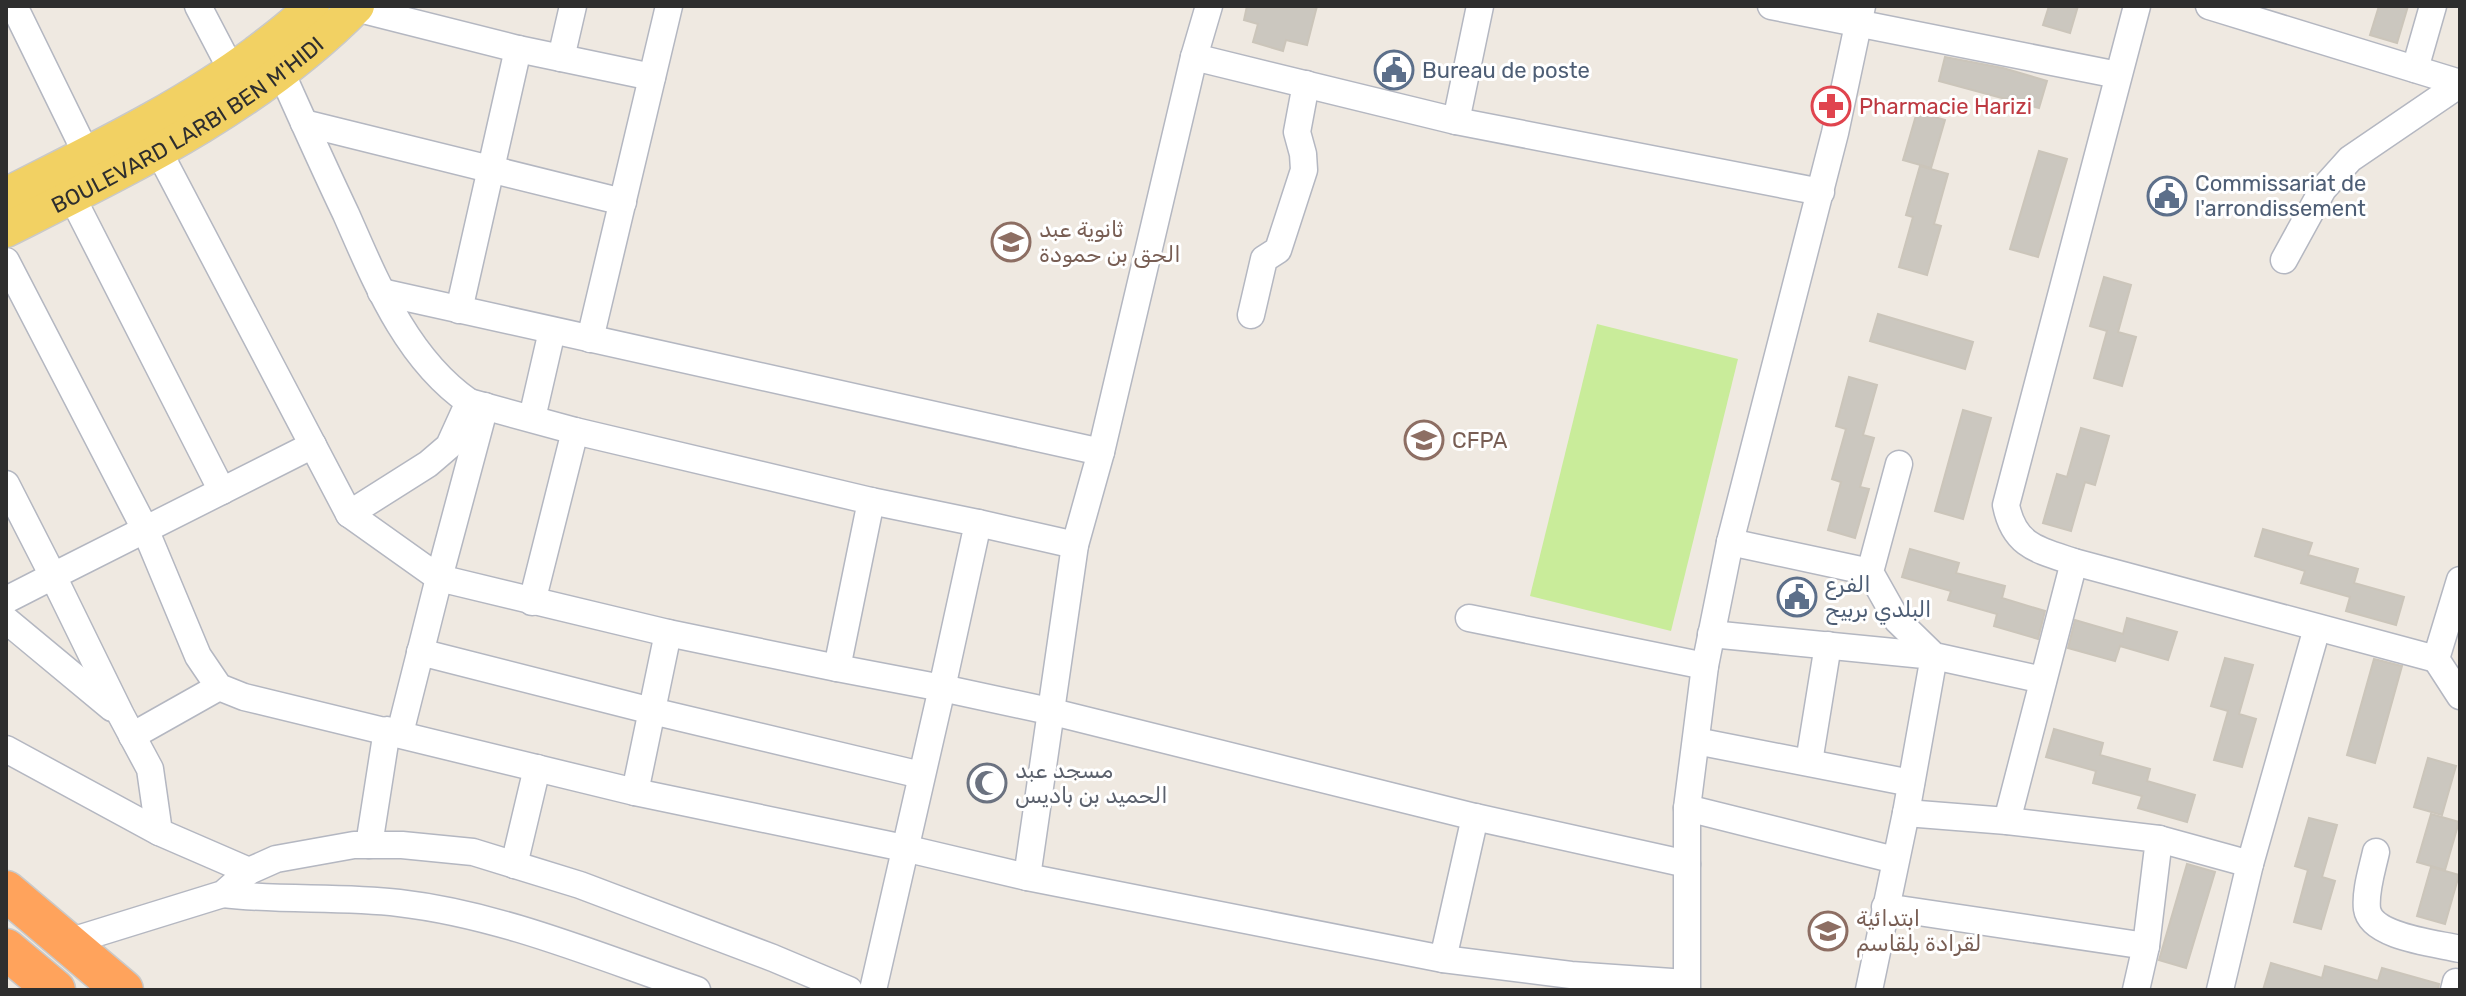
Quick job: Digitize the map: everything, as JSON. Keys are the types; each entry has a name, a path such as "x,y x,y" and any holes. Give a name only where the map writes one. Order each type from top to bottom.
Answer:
{"highway":[{"path":"6,891 123,990"},
{"path":"6,949 55,990"}],"main road":[{"path":"6,195 86,153 152,137 296,23 312,6"},
{"name":"BOULEVARD LARBI BEN M'HIDI","path":"6,230 72,197 152,137 282,74 356,7"}],"street":[{"path":"14,6 86,153"},
{"path":"198,6 232,71"},
{"path":"561,58 573,6"},
{"path":"590,339 669,6"},
{"path":"1027,877 1075,545 1101,452 1194,57 1209,6"},
{"path":"1456,121 1480,6"},
{"path":"1771,6 1859,15 2118,75"},
{"path":"2137,6 2006,505 2010,524 2021,540 2074,562 2436,659 2460,696"},
{"path":"2209,6 2460,84"},
{"path":"2415,69 2433,6"},
{"path":"356,7 518,49 652,77"},
{"path":"6,261 145,529 198,656 219,687 265,703 635,792 1027,877 1443,959 1686,987 1687,808 1705,666 1730,542 1821,192 1859,15"},
{"path":"459,310 518,49"},
{"path":"1194,57 1456,121 1821,192"},
{"path":"282,74 381,292 416,349 452,390 477,404 575,431 871,501 1075,545"},
{"path":"1251,315 1264,259 1278,250 1304,170 1297,132 1306,84"},
{"path":"2284,260 2323,189 2350,159 2460,84"},
{"path":"304,123 623,202"},
{"path":"152,137 349,514 439,578 668,633 1049,711 1475,817 1687,864"},
{"path":"72,197 222,491"},
{"path":"381,292 1101,452"},
{"path":"532,418 552,331"},
{"path":"349,514 428,464 449,446 477,404"},
{"path":"369,845 394,732 420,652 439,578 477,404"},
{"path":"532,602 575,431"},
{"path":"6,600 313,445"},
{"path":"1899,464 1870,572 1897,620 1934,656"},
{"path":"6,484 150,769 159,832"},
{"path":"837,668 871,501"},
{"path":"873,990 978,523"},
{"path":"1730,542 1870,572"},
{"path":"2007,821 2074,562"},
{"path":"2436,659 2460,580"},
{"path":"1469,618 1705,666"},
{"path":"6,620 126,726"},
{"path":"2220,990 2250,864 2317,628"},
{"path":"635,792 668,633"},
{"path":"1711,634 1934,656 2043,680"},
{"path":"1809,762 1828,645"},
{"path":"420,652 921,775"},
{"path":"1869,990 1906,813 1934,656"},
{"path":"126,726 219,687"},
{"path":"1696,741 1911,783"},
{"path":"6,749 159,832 249,871"},
{"path":"514,865 537,768"},
{"path":"1687,808 1895,860"},
{"path":"1906,813 2159,839 2250,864"},
{"path":"1443,959 1475,817"},
{"path":"2136,990 2146,946 2159,839"},
{"path":"223,894 249,871 276,859 354,845 473,852 595,891 849,990"},
{"path":"2376,852 2367,901 2371,922 2382,930 2460,949"},
{"path":"68,942 223,894 265,899 304,896 415,906 501,923 697,990"},
{"path":"1885,907 2146,946"}],"green space":[{"path":"1597,324 1738,359 1671,631 1530,596"}],"building":[{"path":"1247,6 1317,6 1307,45 1286,40 1283,51 1253,42 1258,24 1244,20"},
{"path":"2049,6 2078,6 2070,33 2043,25"},
{"path":"2379,6 2408,6 2397,43 2370,35"},
{"path":"1945,57 2003,68 2047,81 2039,108 1939,81"},
{"path":"1917,112 1945,120 1931,168 1903,160"},
{"path":"2039,151 2067,159 2038,257 2010,249"},
{"path":"1920,166 1948,174 1934,224 1941,226 1927,275 1899,267 1913,217 1906,215"},
{"path":"2104,277 2131,285 2118,332 2136,337 2122,386 2094,378 2107,331 2090,326"},
{"path":"1878,314 1973,342 1965,369 1870,341"},
{"path":"1849,377 1877,385 1863,435 1874,438 1860,487 1869,489 1855,538 1828,530 1841,482 1832,479 1846,429 1836,426"},
{"path":"1963,410 1991,418 1963,519 1935,511"},
{"path":"2081,428 2109,436 2095,485 2085,482 2071,531 2043,523 2057,474 2067,477"},
{"path":"2263,529 2312,543 2308,555 2358,569 2354,583 2404,597 2396,625 2346,611 2350,597 2301,583 2305,571 2255,556"},
{"path":"1910,549 1959,563 1956,573 2005,586 2002,598 2045,611 2038,639 1994,626 1997,614 1948,600 1951,591 1902,577"},
{"path":"2127,618 2177,632 2168,660 2120,646 2115,661 2068,648 2075,620 2123,634"},
{"path":"2225,658 2253,665 2239,714 2256,719 2242,767 2214,760 2228,711 2211,706"},
{"path":"2374,659 2402,666 2375,763 2347,755"},
{"path":"2054,729 2103,743 2100,755 2150,769 2147,781 2195,795 2187,822 2138,808 2142,796 2093,783 2096,771 2046,757"},
{"path":"2428,758 2456,766 2442,815 2414,807"},
{"path":"2431,814 2459,822 2445,870 2417,862"},
{"path":"2309,818 2337,825 2322,877 2335,881 2321,929 2294,922 2308,870 2295,866"},
{"path":"2187,864 2215,872 2186,968 2159,960"},
{"path":"2431,867 2459,875 2445,924 2417,916"},
{"path":"2271,963 2322,978 2325,966 2378,981 2382,968 2439,984 2438,990 2263,990"}],"place":[{"name":"Bureau de poste","path":"1394,70"},
{"name":"Pharmacie Harizi","path":"1831,106"},
{"name":"Commissariat de l'arrondissement","path":"2167,196"},
{"name":"ثانوية عبد الحق بن حمودة","path":"1011,242"},
{"name":"CFPA","path":"1424,440"},
{"name":"الفرع البلدي بربيح","path":"1797,597"},
{"name":"مسجد عبد الحميد بن باديس","path":"987,783"},
{"name":"ابتدائية لقرادة بلقاسم","path":"1828,931"}]}
